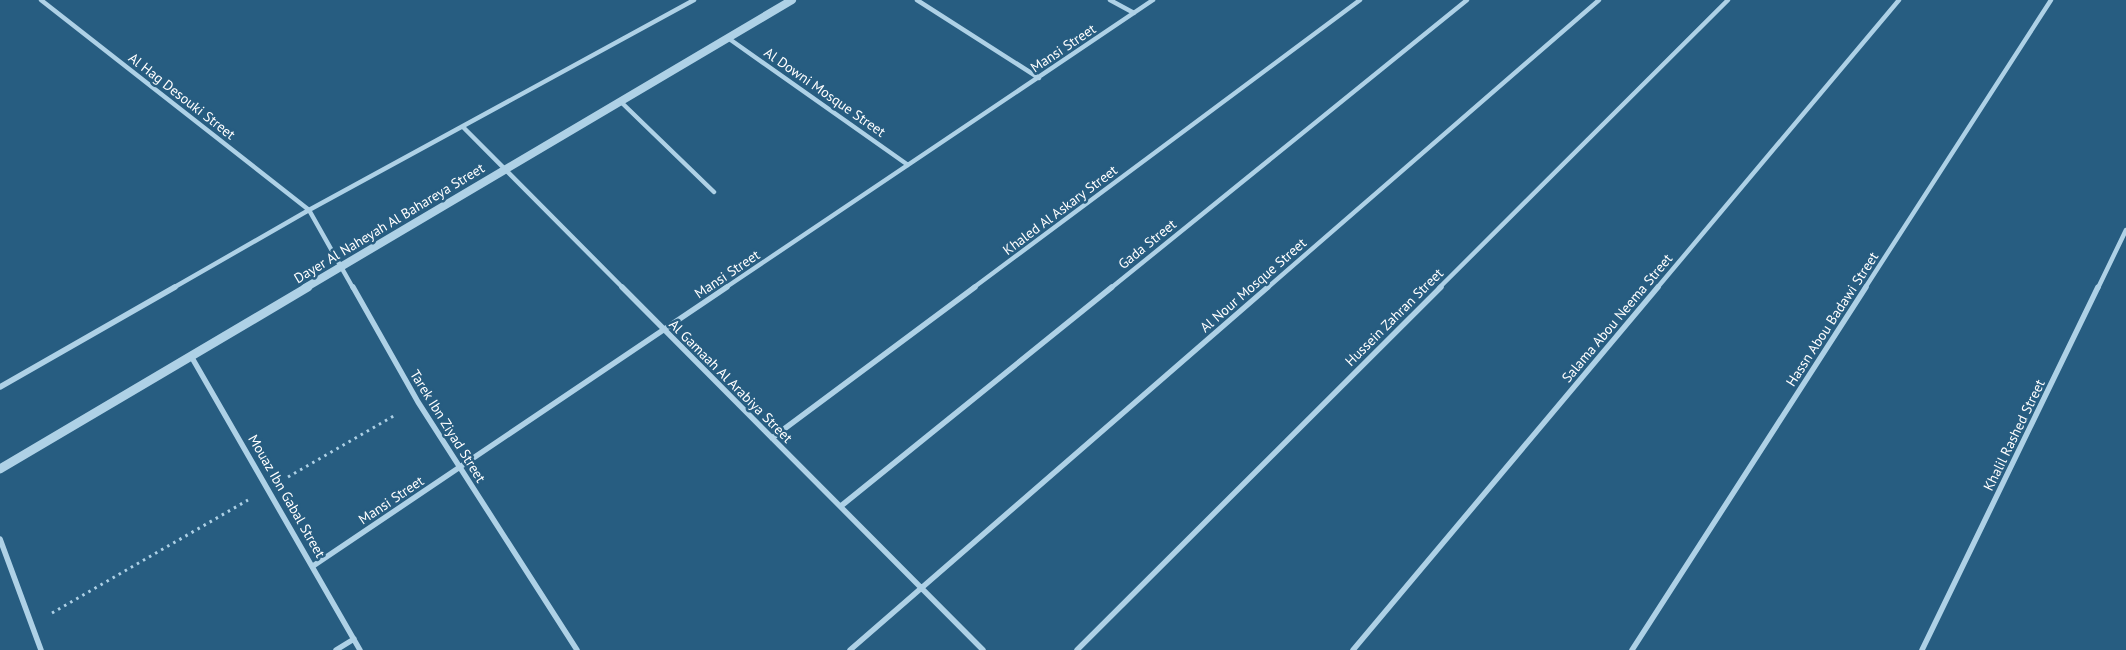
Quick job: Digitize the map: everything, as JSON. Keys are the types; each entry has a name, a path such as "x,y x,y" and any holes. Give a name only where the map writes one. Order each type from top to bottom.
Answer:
{"street":[{"name":"Al Hag Desouki Street","path":"41,0 309,210"},
{"path":"0,387 309,210 694,0"},
{"name":"Dayer Al Naheyah Al Bahareya Street","path":"0,468 792,0"},
{"path":"917,0 1038,78"},
{"path":"1110,0 1134,13"},
{"name":"Mansi Street","path":"313,566 1153,0"},
{"name":"Khaled Al Askary Street","path":"772,438 1360,0"},
{"name":"Gada Street","path":"841,506 1467,0"},
{"name":"Al Nour Mosque Street","path":"850,650 1599,0"},
{"name":"Hussein Zahran Street","path":"1076,650 1728,0"},
{"name":"Salama Abou Neema Street","path":"1353,650 1899,0"},
{"name":"Hassn Abou Badawi Street","path":"1632,650 2051,0"},
{"name":"Al Downi Mosque Street","path":"728,38 908,166"},
{"path":"621,102 714,192"},
{"name":"Al Gamaah Al Arabiya Street","path":"462,127 983,650"},
{"name":"Tarek Ibn Ziyad Street","path":"309,210 418,402 577,650"},
{"name":"Khalil Rashed Street","path":"1922,650 2126,230"},
{"name":"Mouaz Ibn Gabal Street","path":"190,356 360,650"},
{"path":"0,539 41,650"},
{"path":"336,650 354,639"}],"path":[{"path":"32,625 418,402"}]}
